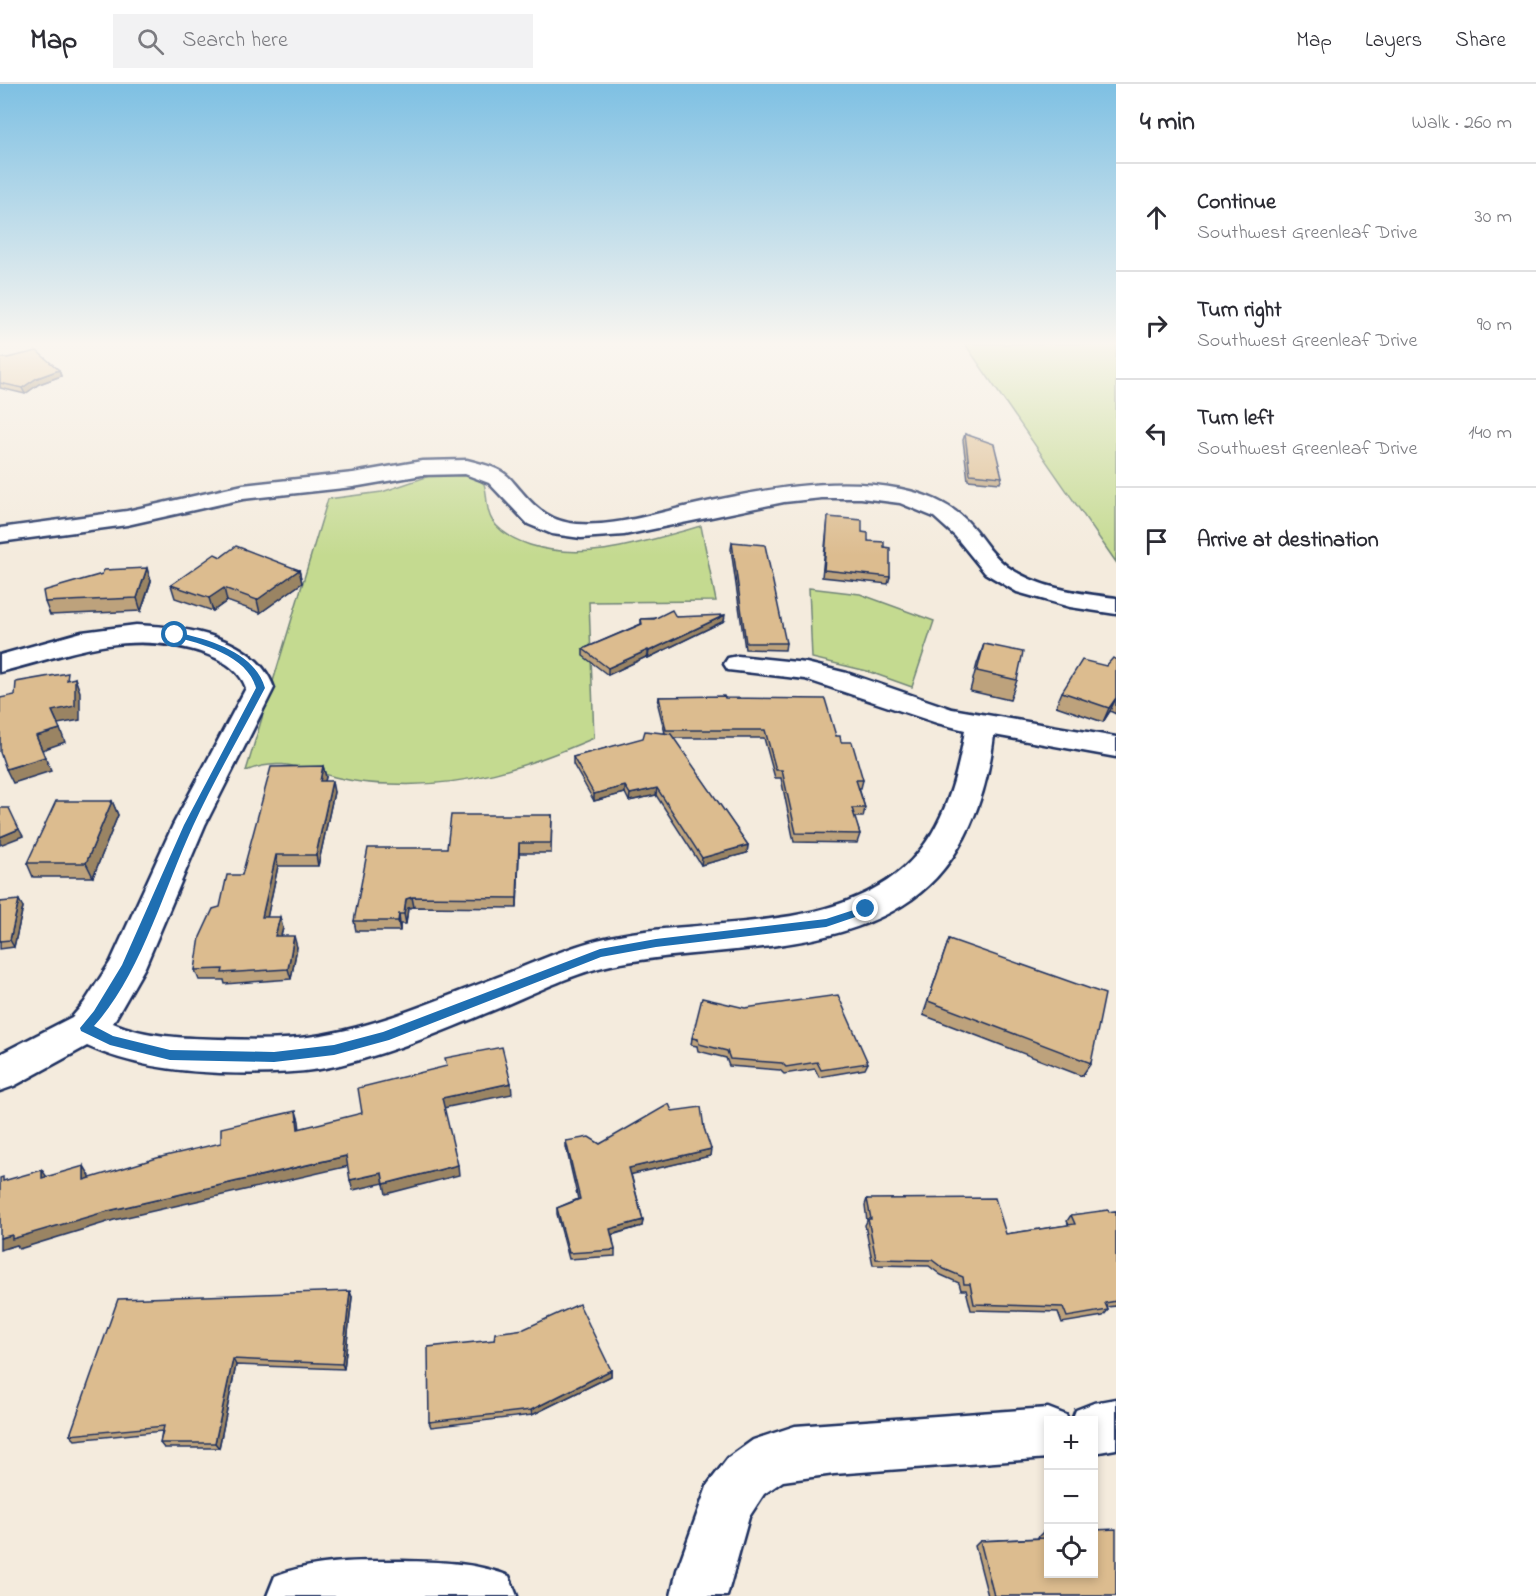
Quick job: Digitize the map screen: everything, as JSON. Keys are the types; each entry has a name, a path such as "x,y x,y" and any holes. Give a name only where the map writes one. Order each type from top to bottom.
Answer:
{"street":[{"path":"0,535 127,518 243,492 352,480 439,467 467,467 488,473 497,478 541,522 583,531 618,528 796,493 860,491 908,496 931,505 957,524 991,565 1019,583 1073,600 1116,606"},
{"path":"0,664 99,636 158,633 196,639 227,652 251,668 258,678 260,688 189,825 127,967 98,1014 86,1028 0,1074"},
{"path":"738,664 775,666 817,674 947,717 1116,747"},
{"path":"86,1028 110,1040 170,1055 274,1057 334,1050 384,1036 600,953 656,943 826,923 866,909 908,884 924,870 945,844 969,790 978,755 981,724"},
{"path":"1098,1427 1116,1424"},
{"path":"699,1596 727,1503 746,1476 771,1458 795,1452 834,1448 1044,1433"},
{"path":"295,1596 325,1591 404,1587 477,1592 489,1596"}],"green space":[{"path":"1014,415 1116,415 1116,562"},
{"path":"438,473 462,474 479,480 484,484 490,516 499,529 519,541 551,550 573,552 616,548 701,526 716,601 589,602 594,738 544,758 495,773 444,783 358,782 282,765 270,765 246,771 328,499 382,492"},
{"path":"809,588 860,594 934,621 912,687 867,671 812,658"}],"building":[{"path":"965,434 994,444 1002,477 970,474"},
{"path":"828,517 862,520 862,532 868,533 868,541 884,542 884,547 890,548 890,577 824,570"},
{"path":"732,542 765,545 786,643 746,643"},
{"path":"236,546 299,570 257,600 224,588 209,598 171,585 215,554 221,557"},
{"path":"147,568 137,598 45,602 43,591 102,574 104,570"},
{"path":"672,610 676,617 725,615 608,668 583,649 642,624 641,619 654,619"},
{"path":"984,644 1023,652 1017,680 977,671"},
{"path":"1113,658 1116,660 1116,698 1109,708 1062,692 1082,660 1106,666"},
{"path":"68,673 67,680 75,678 75,706 52,711 60,729 36,736 45,757 6,769 0,752 0,698 15,695 16,682"},
{"path":"724,696 725,698 825,699 836,736 840,736 841,742 852,742 863,780 856,780 865,808 852,808 860,834 796,833 782,770 776,770 765,730 666,730 659,697"},
{"path":"645,731 671,734 748,845 702,858 657,788 630,794 625,786 594,794 573,757 643,738"},
{"path":"323,766 320,781 332,781 316,855 276,855 262,917 280,917 275,936 294,936 288,969 222,973 223,969 195,970 200,937 213,909 220,907 227,875 242,875 271,767"},
{"path":"56,801 112,801 86,863 27,863"},
{"path":"0,808 9,808 19,829 0,837"},
{"path":"451,815 552,815 551,843 519,843 517,898 412,897 406,899 404,914 399,914 398,921 354,921 368,848 447,848"},
{"path":"19,900 10,940 0,941 0,902"},
{"path":"949,939 1105,994 1091,1063 928,1001"},
{"path":"838,995 868,1063 821,1070 817,1062 786,1067 782,1063 730,1059 727,1051 699,1044 698,1039 692,1038 702,998 745,1008"},
{"path":"502,1047 511,1083 442,1098 458,1165 384,1184 382,1173 350,1180 346,1156 108,1211 12,1239 12,1235 0,1238 0,1178 3,1177 3,1181 42,1170 42,1178 84,1166 84,1180 157,1158 221,1143 221,1128 296,1111 298,1129 362,1113 358,1088 447,1066 445,1058"},
{"path":"669,1104 672,1111 701,1107 704,1128 711,1149 629,1168 643,1220 610,1229 615,1250 569,1253 557,1208 580,1199 566,1141 589,1137 600,1144"},
{"path":"995,1198 1006,1234 1075,1224 1071,1215 1116,1211 1116,1301 1105,1303 1108,1310 1067,1317 1063,1307 974,1304 970,1284 964,1284 963,1277 944,1269 932,1260 876,1259 868,1219 871,1219 867,1199"},
{"path":"350,1291 342,1364 233,1359 215,1443 160,1443 164,1426 70,1435 118,1299"},
{"path":"579,1304 611,1370 531,1410 429,1422 428,1347 494,1340 495,1333 524,1329"},
{"path":"1116,1529 1116,1596 994,1596 980,1541 1044,1538 1044,1578 1098,1578 1098,1530"}],"route":[{"path":"175,635 196,639 227,652 251,668 258,678 260,688 257,698 218,767 189,825 148,924 127,967 98,1014 86,1028 110,1040 170,1055 274,1057 334,1050 384,1036 600,953 656,943 731,936 826,923 866,909"}]}
